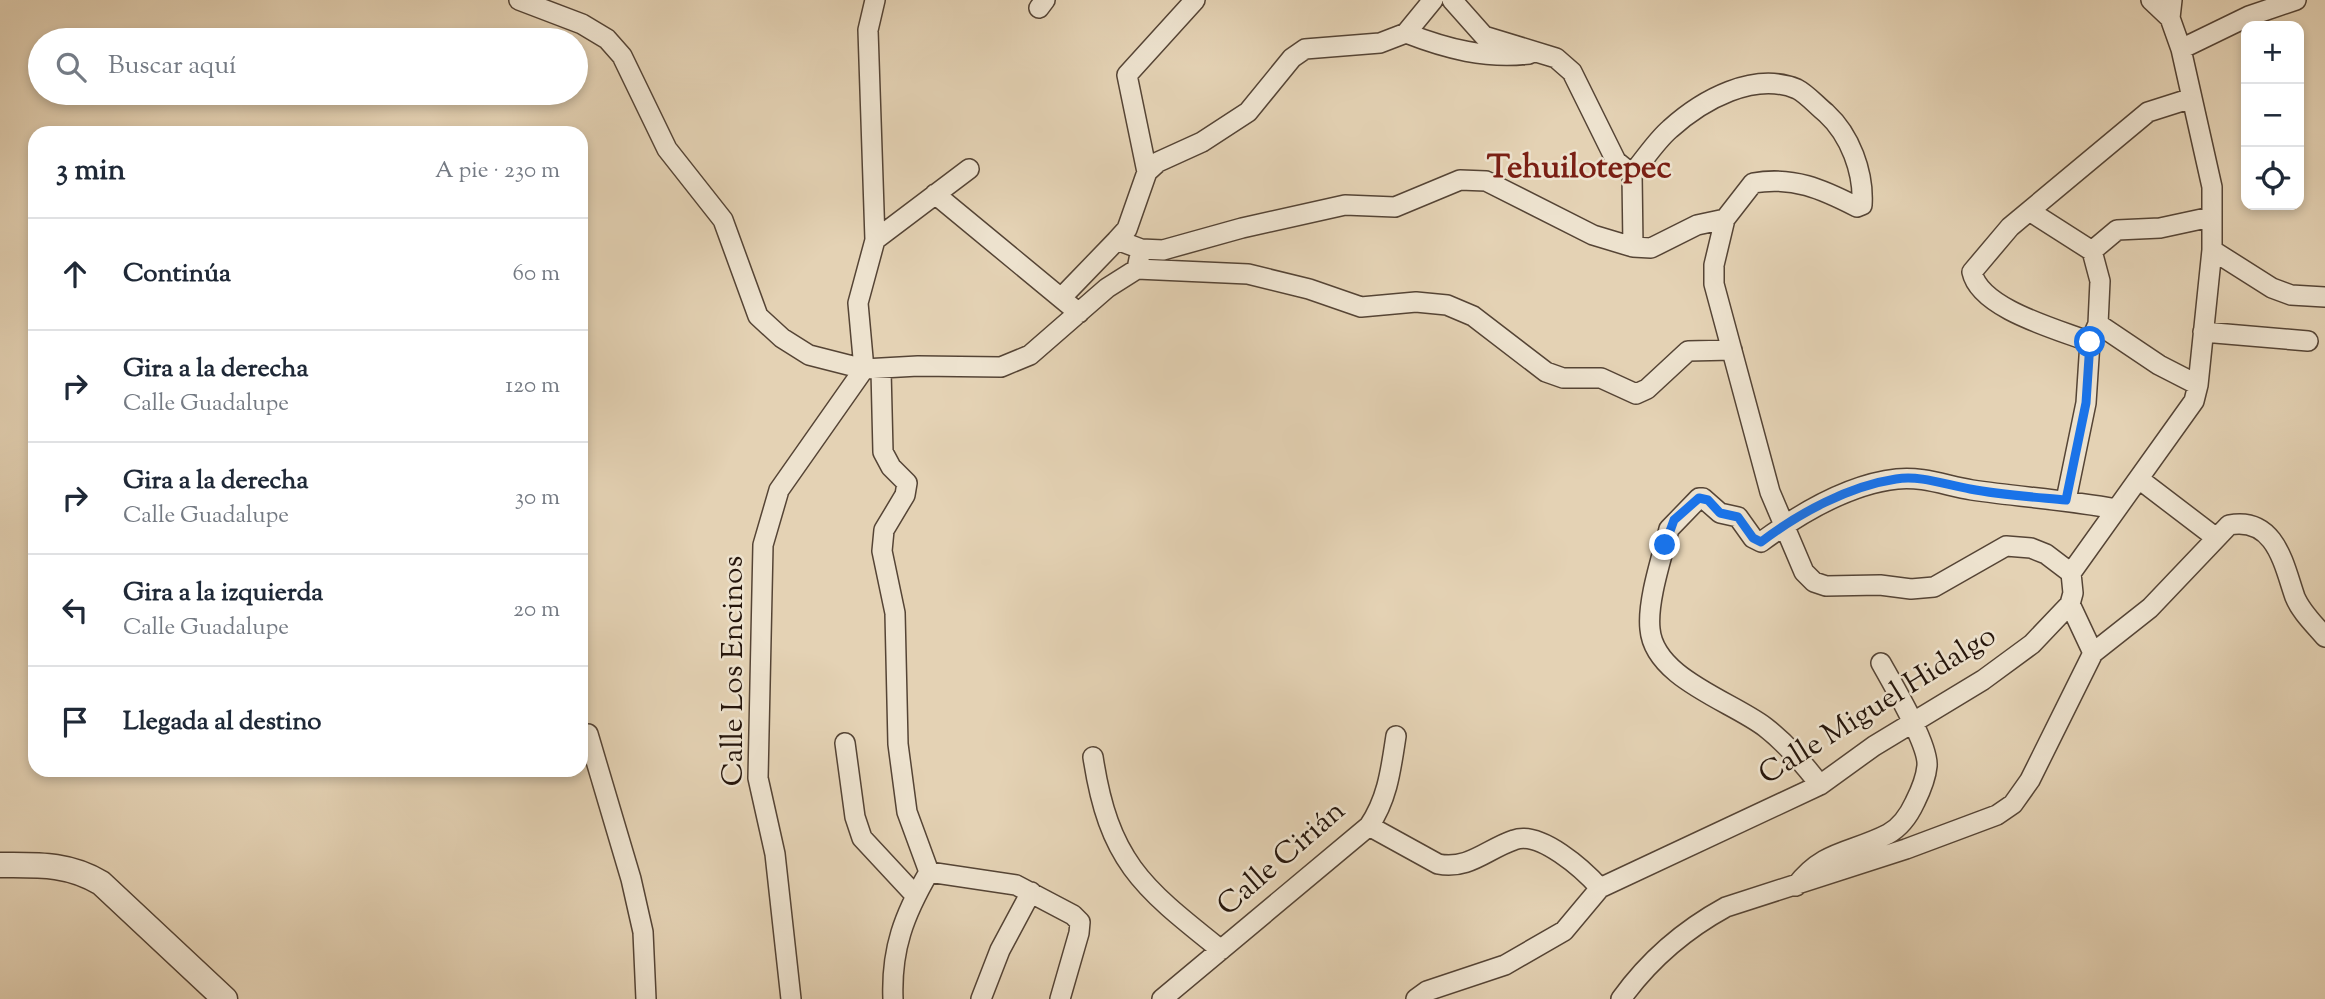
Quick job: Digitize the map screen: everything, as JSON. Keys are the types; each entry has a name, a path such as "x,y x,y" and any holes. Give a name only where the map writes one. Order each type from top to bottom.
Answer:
{"street":[{"path":"519,0 582,24 607,39 622,56 667,149 723,220 758,316 782,338 809,355 873,370 918,366 1001,368 1030,355 1107,288 1137,269 1248,274 1309,289 1361,307 1378,308 1416,302 1447,305 1473,316 1546,372 1563,377 1601,378 1636,394 1647,389 1688,351 1732,350"},
{"path":"874,0 868,30 868,89 875,240 858,303 873,370 883,452 891,467 907,483 905,495 884,530 882,551 895,613 898,744 907,812 929,872"},
{"path":"1147,172 1127,75 1195,0"},
{"path":"1062,297 1126,229 1147,172 1157,162 1202,142 1248,112 1292,58 1305,49 1381,43 1406,33 1433,0"},
{"path":"1452,0 1485,36 1556,58 1572,72 1616,162 1632,174"},
{"path":"2093,653 2070,604 2073,593 2071,573 2194,401 2212,250 2212,187 2181,49 2171,9 2151,0"},
{"path":"2181,49 2249,16 2296,0"},
{"path":"1406,33 1468,53 1500,58 1537,54"},
{"path":"1633,247 1632,174 1669,130 1697,109 1733,90 1768,81 1798,90 1837,123 1855,153 1863,200 1860,207 1819,188 1774,179 1753,183 1725,219 1714,265 1714,284 1782,526 1800,555 1804,572 1814,582 1826,586 1880,585 1911,589 1934,587 2006,546 2031,548 2046,554 2071,573"},
{"path":"2192,98 2148,112 2070,174 2031,212 2010,227 1972,272 1974,284 1987,296 2011,310 2094,333 2198,385"},
{"path":"875,240 969,169"},
{"path":"1117,240 1141,249 1163,250 1242,228 1345,205 1395,207 1460,180 1486,181 1593,236 1633,247 1651,248 1698,225 1725,219"},
{"path":"935,194 1079,313"},
{"path":"2031,212 2092,251 2100,282 2086,403 2066,500"},
{"path":"2092,251 2118,230 2160,228 2211,217"},
{"path":"1137,269 1141,249"},
{"path":"2212,250 2272,289 2291,295 2325,297"},
{"path":"2203,332 2308,341"},
{"name":"Calle Los Encinos","path":"791,999 775,855 758,778 763,545 779,490 873,370"},
{"path":"1820,785 1792,749 1762,724 1677,672 1653,646 1649,618 1669,529 1674,520 1699,498 1703,498 1720,513 1738,517 1756,541 1761,542 1782,526 1837,498 1898,479 1924,480 1971,490 2066,500 2116,509"},
{"path":"2139,479 2215,537"},
{"path":"1620,999 1654,958 1703,919 1726,907 1795,887 1997,815 2013,804 2030,780 2093,653 2150,608 2229,525 2250,525 2265,534 2283,556 2295,598 2325,637"},
{"name":"Calle Miguel Hidalgo","path":"1416,999 1427,991 1504,965 1563,930 1601,888 1820,785 1911,723 1983,680 2032,644 2070,604"},
{"path":"1795,887 1816,862 1890,833 1908,817 1927,765 1911,723 1881,663"},
{"path":"588,734 631,879 643,932 646,999"},
{"name":"Calle Cirián","path":"1162,999 1369,826 1381,809 1387,791 1396,736"},
{"path":"845,743 855,817 862,838 915,895"},
{"path":"1093,757 1108,828 1136,876 1161,903 1221,950"},
{"path":"1369,826 1438,864 1451,866 1480,858 1516,839 1529,838 1558,851 1587,873 1601,888"},
{"path":"0,865 54,864 82,872 101,883 225,999"},
{"path":"929,872 999,880 1031,892 1073,915 1080,922 1062,998"},
{"path":"893,999 894,949 915,895 929,872"},
{"path":"981,999 1000,950 1031,892"}],"district":[{"name":"Tehuilotepec","path":"1579,169"}],"route":[{"path":"1665,545 1674,520 1699,498 1708,500 1720,513 1738,517 1753,538 1761,542 1782,526 1837,498 1868,486 1898,479 1924,480 1971,490 2066,500 2086,403 2090,342"}]}
